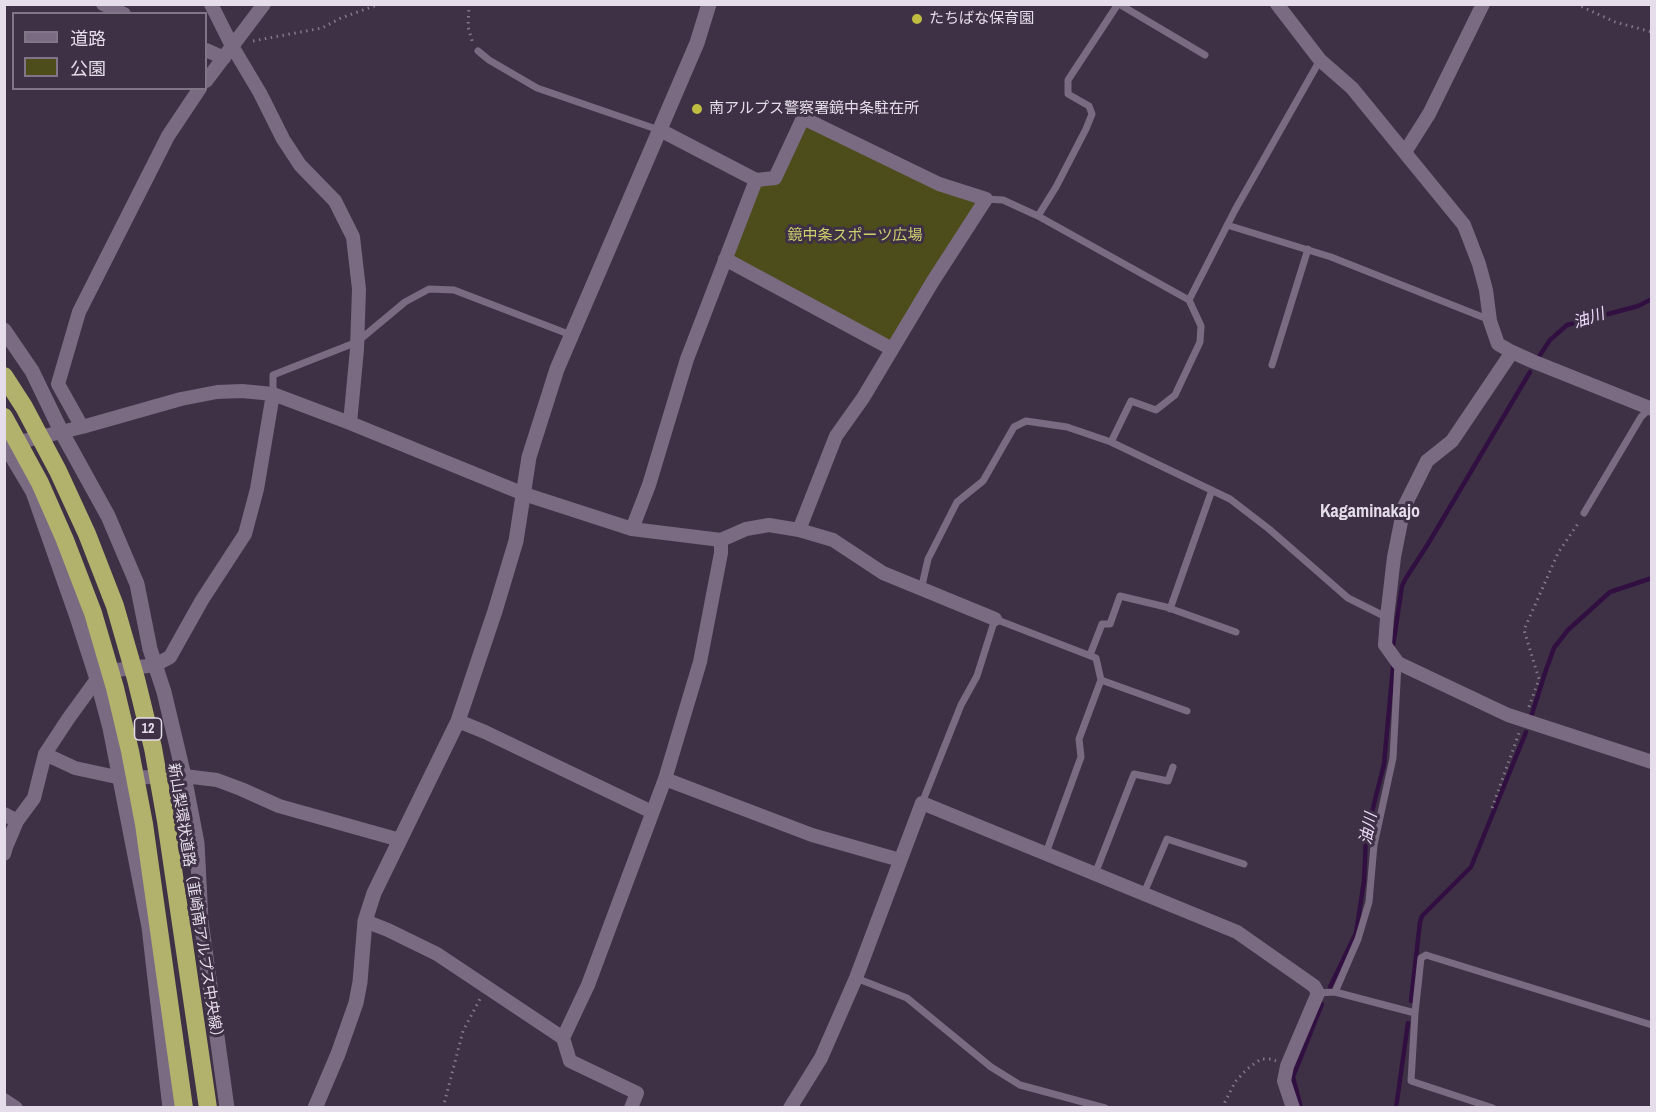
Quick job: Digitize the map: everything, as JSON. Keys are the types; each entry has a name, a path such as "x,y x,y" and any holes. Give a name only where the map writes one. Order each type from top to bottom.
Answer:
{"highway":[{"name":"新山梨環状道路（韮崎南アルプス中央線）","path":"4,376 24,407 58,471 87,534 115,606 136,679 153,748 166,821 208,1107"},
{"name":"12","path":"4,417 40,483 65,540 93,613 115,688 144,824 184,1107"}],"street":[{"path":"103,4 119,12"},
{"path":"211,4 235,42 283,139 300,165 335,201 353,237 359,289 350,423"},
{"path":"207,80 264,4"},
{"path":"315,1107 338,1054 356,1003 365,921 374,893 458,721 516,541 529,457 556,369 697,43 709,4"},
{"path":"1277,4 1320,60 1352,88 1464,225 1479,264 1486,290 1490,321 1498,344 1512,352 1651,409"},
{"path":"1405,152 1429,114 1483,4"},
{"path":"207,50 224,58"},
{"path":"82,427 58,384 79,312 168,136 199,90"},
{"path":"660,130 756,180 775,178 803,118 939,184 986,199 863,398 836,436 799,531"},
{"path":"632,529 649,485 687,359 756,180"},
{"path":"725,259 892,349"},
{"path":"4,330 32,371 61,431 108,516 137,584 184,776 197,843 201,921 227,1107"},
{"path":"1512,352 1452,441 1428,461 1404,507 1394,556 1385,645 1398,663 1479,703 1523,722 1652,762"},
{"path":"170,1107 149,927 110,728 77,617 33,492 5,445 82,427 181,399 218,392 242,391 273,394 524,494 632,529 721,540 746,529 769,525 833,540 883,573 995,619"},
{"path":"4,855 11,817 34,798 45,754 97,679 117,670 155,665 170,657 202,600 245,534 257,489 273,394"},
{"path":"563,1038 588,985 665,779 700,662 721,553 721,540"},
{"path":"458,721 652,812"},
{"path":"45,754 75,768 121,778 184,776 217,780 279,806 400,840"},
{"path":"665,779 812,835 900,860"},
{"path":"790,1107 821,1058 856,978 922,802 1238,932 1314,986 1318,993 1287,1065 1284,1080 1293,1107"},
{"path":"365,921 437,954 563,1038 570,1061 637,1093 631,1107"},
{"path":"4,1100 16,1107"}],"lane":[{"path":"1038,216 1056,187 1092,114 1089,106 1068,94 1068,80 1118,4 1205,55"},
{"path":"478,51 537,88 660,130"},
{"path":"1189,300 1227,225 1320,60"},
{"path":"986,199 1003,200 1038,216 1189,300 1201,326 1200,342 1175,395 1156,410 1131,401 1111,442"},
{"path":"1227,225 1331,257 1490,321"},
{"path":"1272,365 1308,249"},
{"path":"273,394 273,375 357,342 405,302 429,289 454,290 571,334"},
{"path":"1584,513 1641,417 1651,409"},
{"path":"921,590 928,560 957,502 983,481 1014,427 1026,421 1067,427 1111,442 1230,499 1269,529 1348,598 1387,617"},
{"path":"1170,609 1212,490"},
{"path":"1090,655 1102,624 1110,624 1120,596 1170,609 1236,632"},
{"path":"922,802 961,705 977,676 995,619 1090,655 1096,658 1101,680 1079,739 1081,757 1046,853"},
{"path":"1335,992 1358,939 1369,902 1374,845 1393,758 1398,663"},
{"path":"1101,680 1187,711"},
{"path":"1095,874 1134,774 1168,781 1173,767"},
{"path":"1144,894 1167,839 1244,864"},
{"path":"1494,1107 1411,1081 1421,958 1426,955 1652,1025"},
{"path":"856,978 907,998 991,1067 1020,1085 1105,1107"},
{"path":"1318,993 1335,992 1415,1013"}],"path":[{"path":"235,42 245,43 322,28 341,18 381,4"},
{"path":"469,4 468,27 471,40 478,51"},
{"path":"1576,4 1615,22 1652,32"},
{"path":"1492,808 1539,679 1524,630 1558,553 1584,513"},
{"path":"443,1107 463,1031 487,987"},
{"path":"1222,1107 1235,1082 1261,1059 1272,1059 1287,1065"}],"green space":[{"name":"鏡中条スポーツ広場","path":"803,118 981,206 892,349 725,259 756,180 775,178"}],"waterway":[{"name":"油川","path":"1538,358 1550,340 1567,325 1638,306 1652,299"},
{"name":"油川","path":"1393,646 1402,586 1530,372"},
{"path":"1531,717 1554,648 1568,630 1610,592 1652,578"},
{"name":"油川","path":"1330,987 1356,933 1364,881 1366,836 1384,764 1393,667"},
{"path":"1411,1001 1422,916 1471,867 1526,732"},
{"name":"油川","path":"1301,1108 1293,1077 1322,1004"},
{"path":"1396,1108 1408,1023"}],"place":[{"name":"たちばな保育園","path":"917,19"},
{"name":"南アルプス警察署鏡中条駐在所","path":"697,109"}],"district":[{"name":"Kagaminakajo","path":"1370,512"}]}
